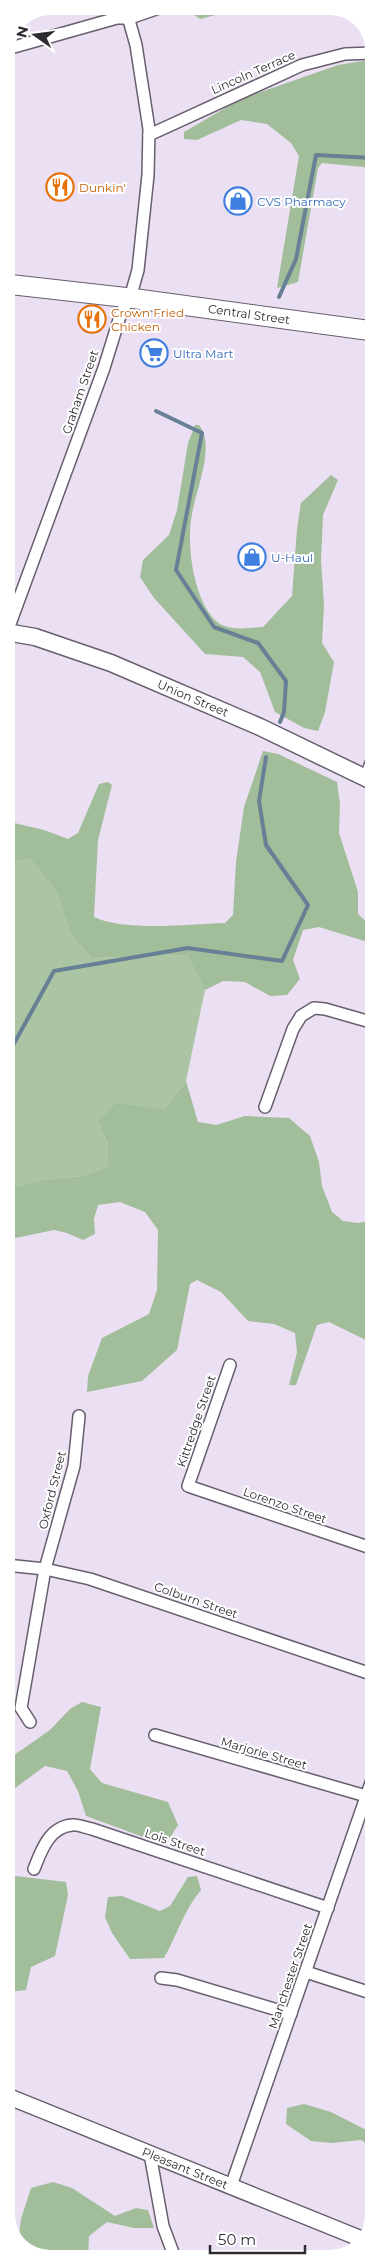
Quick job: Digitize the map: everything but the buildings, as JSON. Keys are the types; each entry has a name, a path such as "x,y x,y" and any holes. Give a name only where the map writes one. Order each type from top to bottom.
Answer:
{"main road":[{"name":"Central Street","path":"15,285 130,298 365,330"},
{"name":"Union Street","path":"15,634 35,638 111,663 260,727 365,779"}],"street":[{"name":"Graham Street","path":"15,610 104,368 121,313 130,298 138,270 148,175 149,135 148,112 129,15"},
{"path":"15,47 117,18 130,18 139,15"},
{"name":"Lincoln Terrace","path":"149,135 302,65 345,54 365,53"},
{"path":"265,1107 293,1029 301,1016 314,1008 326,1008 365,1020"},
{"name":"Kittredge Street","path":"188,1486 230,1366"},
{"name":"Oxford Street","path":"30,1722 21,1708 45,1569 74,1466 79,1416"},
{"name":"Lorenzo Street","path":"188,1486 365,1546"},
{"name":"Colburn Street","path":"15,1566 45,1569 90,1579 365,1672"},
{"name":"Marjorie Street","path":"155,1735 365,1796"},
{"name":"Manchester Street","path":"231,2186 365,1799"},
{"name":"Lois Street","path":"34,1869 46,1841 58,1830 72,1825 92,1829 328,1908"},
{"path":"306,1972 365,1991"},
{"path":"161,1978 177,1980 291,2014"},
{"name":"Pleasant Street","path":"15,2099 357,2237"},
{"path":"150,2154 163,2226 173,2250"}],"green space":[{"path":"194,15 215,15 200,19"},
{"path":"365,61 365,167 322,163 318,168 298,282 277,288 299,156 291,143 267,124 241,120 197,140 184,139 184,132 241,99 338,65"},
{"path":"195,425 199,425 204,434 206,444 203,468 190,526 193,570 196,584 207,610 215,620 225,626 232,628 263,627 292,596 301,503 331,475 338,480 323,515 321,560 324,605 322,643 334,662 325,712 318,731 304,728 275,712 260,672 243,657 205,654 154,598 140,577 143,560 169,535 177,510 188,443"},
{"path":"263,751 278,754 337,782 340,804 339,833 358,892 358,914 365,921 365,941 319,927 303,930 293,960 300,979 287,995 270,996 245,982 223,981 205,990 188,955 91,958 70,933 56,891 30,859 15,862 15,823 44,830 68,839 78,833 99,784 108,782 112,785 98,840 94,917 108,922 140,926 225,923 233,915 236,862 244,807"},
{"path":"30,859 56,891 70,933 91,958 189,955 205,990 186,1081 164,1110 98,1122 108,1144 108,1166 83,1176 42,1180 15,1187 15,862"},
{"path":"186,1081 198,1122 216,1125 245,1116 289,1118 310,1136 319,1162 322,1186 332,1212 343,1221 358,1223 365,1222 365,1340 329,1322 317,1325 296,1385 289,1385 297,1352 295,1333 274,1324 248,1321 221,1292 197,1280 190,1284 177,1350 142,1381 87,1392 88,1376 102,1338 149,1314 157,1290 158,1230 145,1212 120,1202 98,1205 94,1219 95,1234 83,1240 54,1230 15,1238 15,1187 42,1180 83,1176 108,1166 108,1144 98,1122 116,1103 164,1110"},
{"path":"82,1702 101,1707 90,1769 102,1783 168,1802 178,1825 169,1839 146,1838 86,1816 78,1791 67,1771 45,1766 15,1788 15,1754 50,1730 70,1709"},
{"path":"15,1876 66,1882 68,1895 55,1956 31,1967 26,1990 15,1991"},
{"path":"197,1876 201,1890 185,1914 164,1958 130,1959 112,1933 105,1917 108,1897 122,1896 160,1911 170,1906 188,1877"},
{"path":"304,2104 331,2112 365,2129 365,2142 361,2140 332,2143 311,2141 286,2124 287,2108"},
{"path":"53,2182 72,2188 115,2216 136,2208 148,2210 154,2228 134,2228 107,2222 89,2236 88,2250 41,2249 27,2241 20,2231 21,2219 31,2188"}],"waterway":[{"path":"279,297 296,259 316,155 365,158"},
{"path":"156,411 202,433 176,570 214,627 258,643 286,681 284,712 280,722"},
{"path":"15,1042 54,971 188,948 282,961 308,905 266,845 259,801 266,757"}],"place":[{"name":"Dunkin'","path":"60,187"},
{"name":"CVS Pharmacy","path":"238,201"},
{"name":"Crown Fried Chicken","path":"92,319"},
{"name":"Ultra Mart","path":"154,353"},
{"name":"U-Haul","path":"252,557"}]}
